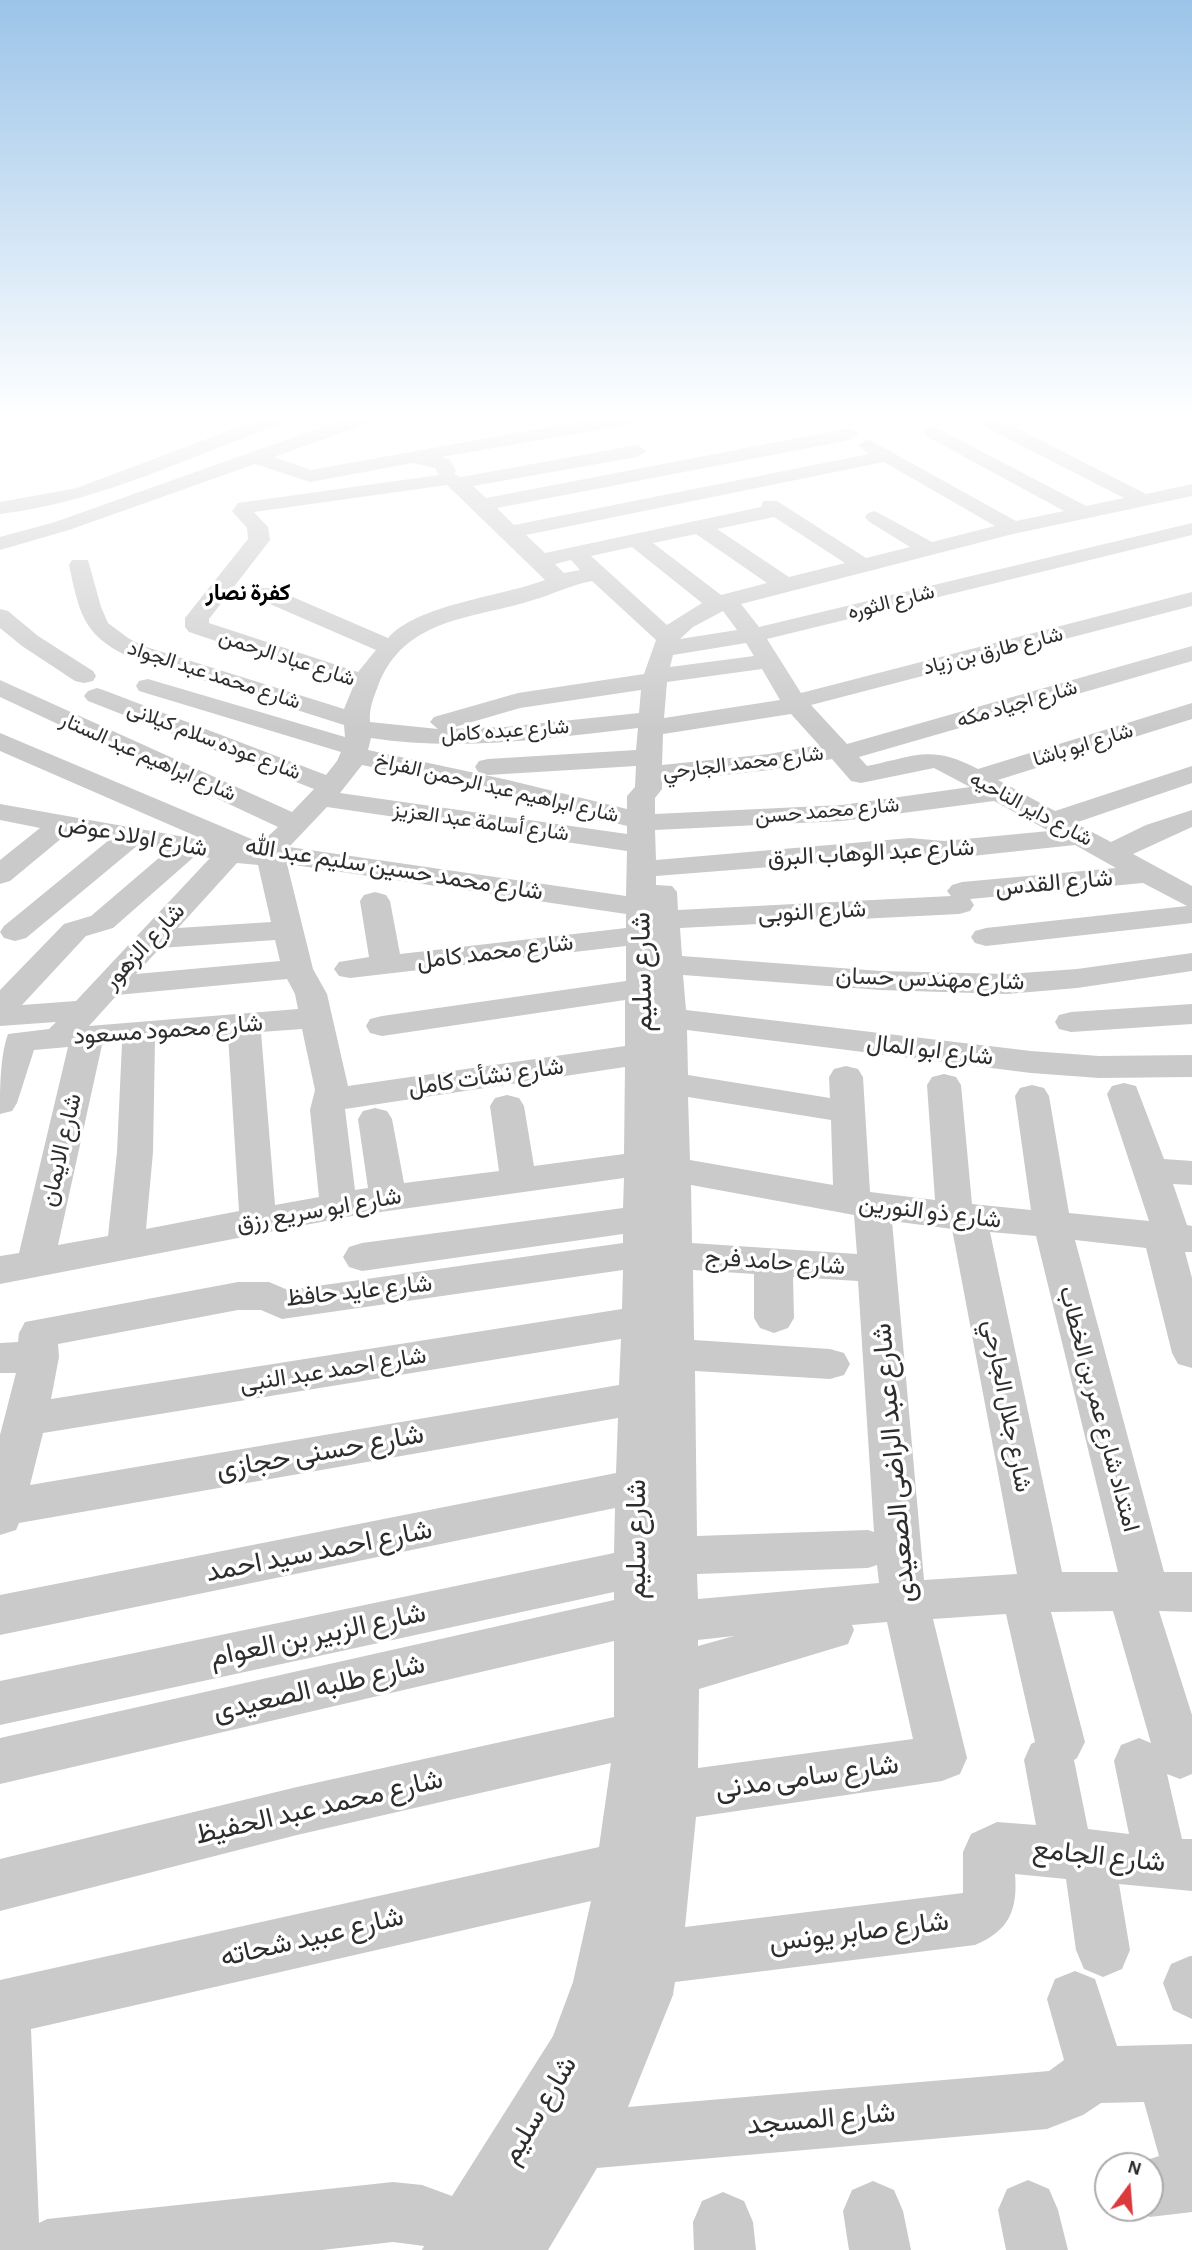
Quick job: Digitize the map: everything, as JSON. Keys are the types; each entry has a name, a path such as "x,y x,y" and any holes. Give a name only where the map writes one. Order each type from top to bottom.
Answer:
{"street":[{"path":"0,544 76,521"},
{"name":"شارع عباد الرحمن","path":"251,521 257,527 259,540 197,618 197,627 366,683"},
{"path":"497,521 540,560 559,582"},
{"path":"509,532 558,521"},
{"path":"540,560 723,521"},
{"path":"794,521 862,565"},
{"path":"882,521 929,549"},
{"path":"1002,521 1013,528"},
{"path":"575,553 666,644 694,617 722,603 784,584 1046,521"},
{"path":"700,527 784,584"},
{"name":"شارع الثوره","path":"666,644 753,635 1192,529"},
{"path":"636,540 722,603 753,635 796,704 843,756"},
{"name":"شارع محمد عبد الجواد","path":"80,565 96,625 104,635 135,651 356,738"},
{"path":"338,1205 327,1110 331,1090 311,994 297,969 268,855 326,792 356,738 356,709 372,669 389,647 404,634 424,622 531,594 559,582 597,573"},
{"path":"264,593 389,647"},
{"name":"شارع طارق بن زياد","path":"651,724 796,704 1192,599"},
{"name":"شارع عوده سلام كيلانى","path":"0,615 82,685 326,792"},
{"name":"شارع سليم","path":"655,1562 637,1486 641,1321 652,1243 656,1167 657,1069 649,814 651,724 656,678 666,644"},
{"path":"82,685 135,651"},
{"name":"شارع اجياد مكه","path":"843,756 1192,653"},
{"path":"400,735 518,701 769,661"},
{"path":"148,686 356,738"},
{"name":"شارع ابراهيم عبد الستار","path":"0,687 58,717 297,825"},
{"name":"شارع ابو باشا","path":"986,786 1192,711"},
{"name":"شارع عبده كامل","path":"356,738 400,735 466,736 651,724"},
{"name":"شارع ابراهيم عبد الرحمن الفراخ","path":"356,738 524,792 587,789 649,814"},
{"name":"شارع محمد حسين سليم عبد الله","path":"0,741 246,850 268,855 301,857 654,955"},
{"path":"740,751 843,756"},
{"path":"793,816 769,777 843,756"},
{"name":"شارع داير الناحيه","path":"843,756 940,760 1082,836 1191,900"},
{"name":"شارع محمد الجارحي","path":"649,814 769,762 843,756"},
{"path":"488,766 649,814 838,837"},
{"path":"1053,821 1192,775"},
{"name":"شارع محمد حسن","path":"649,814 793,816 842,813 926,802 986,786"},
{"name":"شارع أسامة عبد العزيز","path":"326,792 649,814"},
{"path":"926,802 949,829"},
{"name":"شارع اولاد عوض","path":"0,812 251,857 268,855"},
{"name":"شارع عبد الوهاب البرق","path":"649,814 944,850 1082,836"},
{"path":"1112,853 1156,831 1192,818"},
{"path":"0,875 64,823"},
{"path":"6,937 132,836"},
{"path":"0,1009 75,930 102,922 189,846"},
{"name":"شارع الزهور","path":"76,1028 107,986 231,853"},
{"name":"شارع القدس","path":"956,900 1147,874"},
{"path":"956,900 1007,985"},
{"name":"شارع النوبى","path":"654,955 956,900"},
{"path":"986,937 1191,900"},
{"path":"375,901 386,964"},
{"path":"151,939 287,930"},
{"path":"382,1026 654,955"},
{"name":"شارع محمد كامل","path":"350,969 386,964 654,955"},
{"name":"شارع مهندس حسان","path":"654,955 947,984 1007,985 1045,983 1192,962"},
{"name":"شارع ابو المال","path":"654,955 1031,1062 1099,1067 1192,1066"},
{"path":"107,986 297,969"},
{"path":"1071,1022 1192,1014"},
{"name":"شارع محمود مسعود","path":"10,1029 76,1028 139,1032 316,1018"},
{"path":"244,1024 258,1220"},
{"name":"شارع الايمان","path":"18,1267 76,1028"},
{"path":"1,1097 10,1029"},
{"path":"126,1244 135,1152 139,1032"},
{"name":"شارع نشأت كامل","path":"329,1100 657,1069 830,1109"},
{"name":"شارع عبد الراضى الصعيدى","path":"846,1077 862,1204 877,1269 896,1539 905,1601 942,1758"},
{"name":"شارع جلال الجارحي","path":"944,1085 962,1218 1034,1595 1055,1751 1077,1853 1103,1950"},
{"path":"1124,1094 1176,1238 1192,1353"},
{"name":"امتداد شارع عمر بن الخطاب","path":"1032,1096 1052,1226 1138,1591 1176,1863"},
{"path":"507,1106 518,1179"},
{"path":"375,1119 388,1198"},
{"name":"شارع ابو سريع رزق","path":"18,1267 338,1205 518,1179 656,1167"},
{"name":"شارع ذو النورين","path":"656,1167 862,1204 962,1218 1176,1238"},
{"path":"1150,1170 1192,1173"},
{"path":"362,1257 652,1243"},
{"name":"شارع سليم","path":"477,2245 576,2052 600,1982 622,1868 656,1619 655,1562 674,1354 652,1243"},
{"name":"شارع حامد فرج","path":"652,1243 773,1262 877,1269"},
{"name":"شارع عايد حافظ","path":"26,1349 247,1295 269,1296 282,1304 652,1243"},
{"path":"773,1262 774,1318"},
{"name":"شارع احمد عبد النبى","path":"25,1419 641,1321"},
{"path":"1,1511 25,1419 26,1349"},
{"path":"674,1354 830,1364"},
{"name":"شارع حسنى حجازى","path":"1,1511 639,1398"},
{"name":"شارع احمد سيد احمد","path":"0,1615 637,1486"},
{"name":"شارع الزبير بن العوام","path":"0,1703 655,1562 868,1549"},
{"name":"شارع طلبه الصعيدى","path":"0,1761 656,1619 905,1601 1138,1591 1192,1592"},
{"name":"شارع سليم","path":"477,2245 580,2140 615,2073 645,1995 661,1910 672,1796 675,1674 656,1619"},
{"path":"675,1674 831,1630"},
{"name":"شارع محمد عبد الحفيظ","path":"0,1885 297,1811 639,1734"},
{"name":"شارع سامى مدنى","path":"672,1796 942,1758"},
{"name":"شارع الجامع","path":"1006,1846 1176,1863"},
{"name":"شارع صابر يونس","path":"652,1958 975,1918 985,1912 989,1903 989,1852 1006,1846"},
{"name":"شارع عبيد شحاته","path":"1,2007 622,1868"},
{"path":"1075,1999 1080,2086"},
{"path":"1,2007 10,2250"},
{"path":"1178,2072 1192,2168"},
{"name":"شارع المسجد","path":"580,2140 1080,2086 1178,2072"},
{"path":"1164,2185 1192,2182"},
{"path":"47,2250 393,2212 421,2213 477,2245"}],"district":[{"name":"كفرة نصار","path":"248,593"}]}
